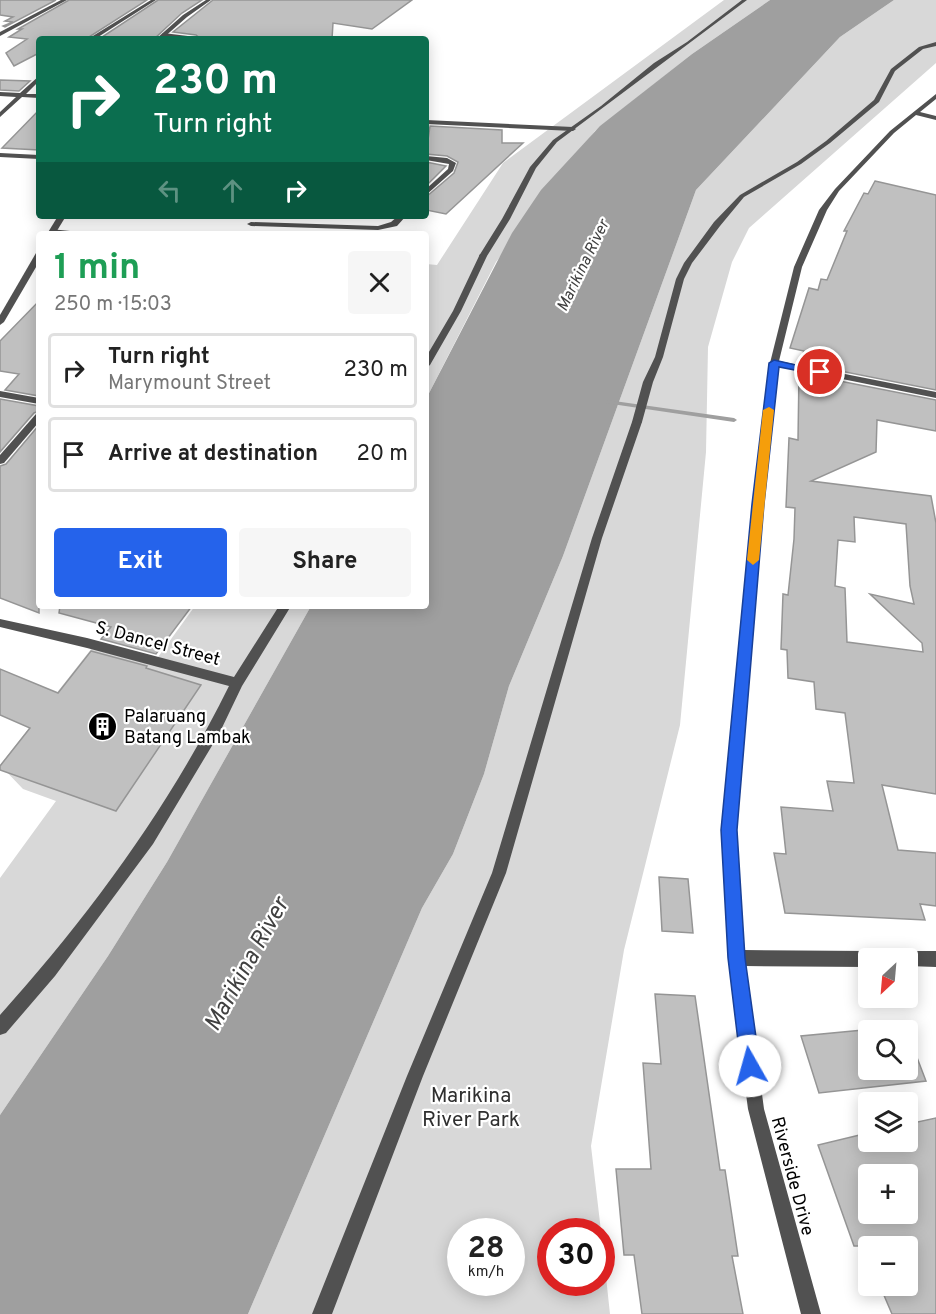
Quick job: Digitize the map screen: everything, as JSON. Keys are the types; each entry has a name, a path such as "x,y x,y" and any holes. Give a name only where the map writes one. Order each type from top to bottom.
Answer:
{"street":[{"path":"0,34 65,0"},
{"path":"96,36 154,0"},
{"path":"162,36 185,16 209,0"},
{"path":"429,360 533,167 555,141 656,63 689,43 732,8 746,0"},
{"path":"322,1314 415,1076 499,873 597,538 659,357 681,279 688,263 717,224 742,196 799,163 828,142 877,101 893,70 921,48 936,44"},
{"path":"0,115 18,95 36,80"},
{"path":"0,94 36,96"},
{"name":"Riverside Drive","path":"812,1314 756,1109 736,958 729,830 758,504 774,363 798,267 823,210 844,182 891,132 936,96"},
{"path":"915,113 936,118"},
{"path":"429,122 573,129"},
{"path":"0,155 36,157"},
{"path":"429,158 453,163 451,170 429,190"},
{"path":"302,227 311,219"},
{"path":"253,220 302,227 378,228 394,224 399,219"},
{"path":"1,318 36,260"},
{"path":"774,363 936,395"},
{"path":"0,394 36,400"},
{"path":"0,461 36,419"},
{"path":"0,1027 50,971 143,846 214,730 237,683 283,609"},
{"name":"S. Dancel Street","path":"0,623 87,643 237,683"},
{"path":"736,958 858,959"},
{"path":"918,959 936,959"}],"green space":[{"path":"724,0 770,0 692,54 595,131 496,262 429,393 429,264 437,265 503,163"},
{"name":"Marikina River Park","path":"894,0 936,0 936,63 749,228 732,262 708,347 706,452 680,725 624,950 591,1146 599,1218 537,1218 537,1296 608,1296 610,1314 248,1314 422,908 453,854 484,774 509,686 563,556 696,190 840,37"},
{"path":"193,609 309,609 167,862 108,956 0,1115 0,878 56,801 23,789 0,765 92,648 153,664"}],"water":[{"name":"Marikina River","path":"770,0 894,0 840,37 696,190 563,556 509,686 484,774 453,854 422,908 248,1314 0,1314 0,1115 108,956 167,862 309,609 429,609 429,393 512,233 541,190 600,126 692,54"}],"building":[{"path":"0,0 56,0 5,27 3,26 13,22 5,21 13,17 0,15"},
{"path":"69,0 147,0 91,36 36,36 36,55 14,66 6,53 27,39 9,37 22,29 18,29"},
{"path":"158,0 202,0 182,13 157,36 104,36"},
{"path":"213,0 412,0 372,29 333,23 332,36 197,36 173,32"},
{"path":"0,80 30,81 19,91 0,90"},
{"path":"36,113 36,150 2,148"},
{"path":"430,126 502,130 502,143 523,143 446,214 429,211 429,194 454,173 458,162 447,156 429,154"},
{"path":"429,163 446,166 429,183"},
{"path":"875,181 936,195 936,390 800,363 804,351 790,348 809,288 818,290 821,279 827,280 847,231 844,231 864,193 868,194"},
{"path":"36,304 36,395 5,390 19,374 0,371 0,341"},
{"path":"799,373 936,400 936,431 877,420 876,452 811,481 931,496 936,523 936,794 882,785 898,850 936,853 936,906 920,904 925,920 785,913 774,853 786,854 781,807 833,811 827,781 854,783 845,713 816,709 814,682 788,678 787,650 781,649 783,594 788,595 794,539 795,508 786,507 789,438 798,440","holes":["854,517 906,524 910,586 914,604 870,594 922,643 923,652 847,642 845,588 835,586 838,540 855,542"]},
{"path":"0,399 36,405 36,412 0,452"},
{"path":"36,429 36,609 39,609 39,613 0,598 0,466 6,464"},
{"path":"60,609 190,609 156,654 101,639 111,627 59,613"},
{"name":"Palaruang Batang Lambak","path":"91,651 147,666 146,668 201,685 116,811 0,770 0,766 30,728 0,715 0,669 58,693"},
{"path":"659,877 688,879 693,933 662,931"},
{"path":"655,994 695,996 720,1170 725,1170 738,1256 732,1256 743,1314 642,1314 634,1255 624,1255 616,1169 651,1169 643,1063 661,1064"},
{"path":"858,1031 858,1080 918,1080 918,1060 926,1081 819,1093 801,1036"},
{"path":"936,1118 936,1314 892,1314 884,1296 918,1296 918,1236 858,1236 858,1246 854,1246 818,1145 858,1135 858,1152 918,1152 918,1122"}],"waterway":[{"path":"607,402 734,420"}],"slow traffic":[{"path":"753,560 769,410"}],"place":[{"name":"Palaruang Batang Lambak","path":"103,726"}],"route":[{"path":"750,1066 736,958 729,830 758,504 774,363 820,372"}]}
